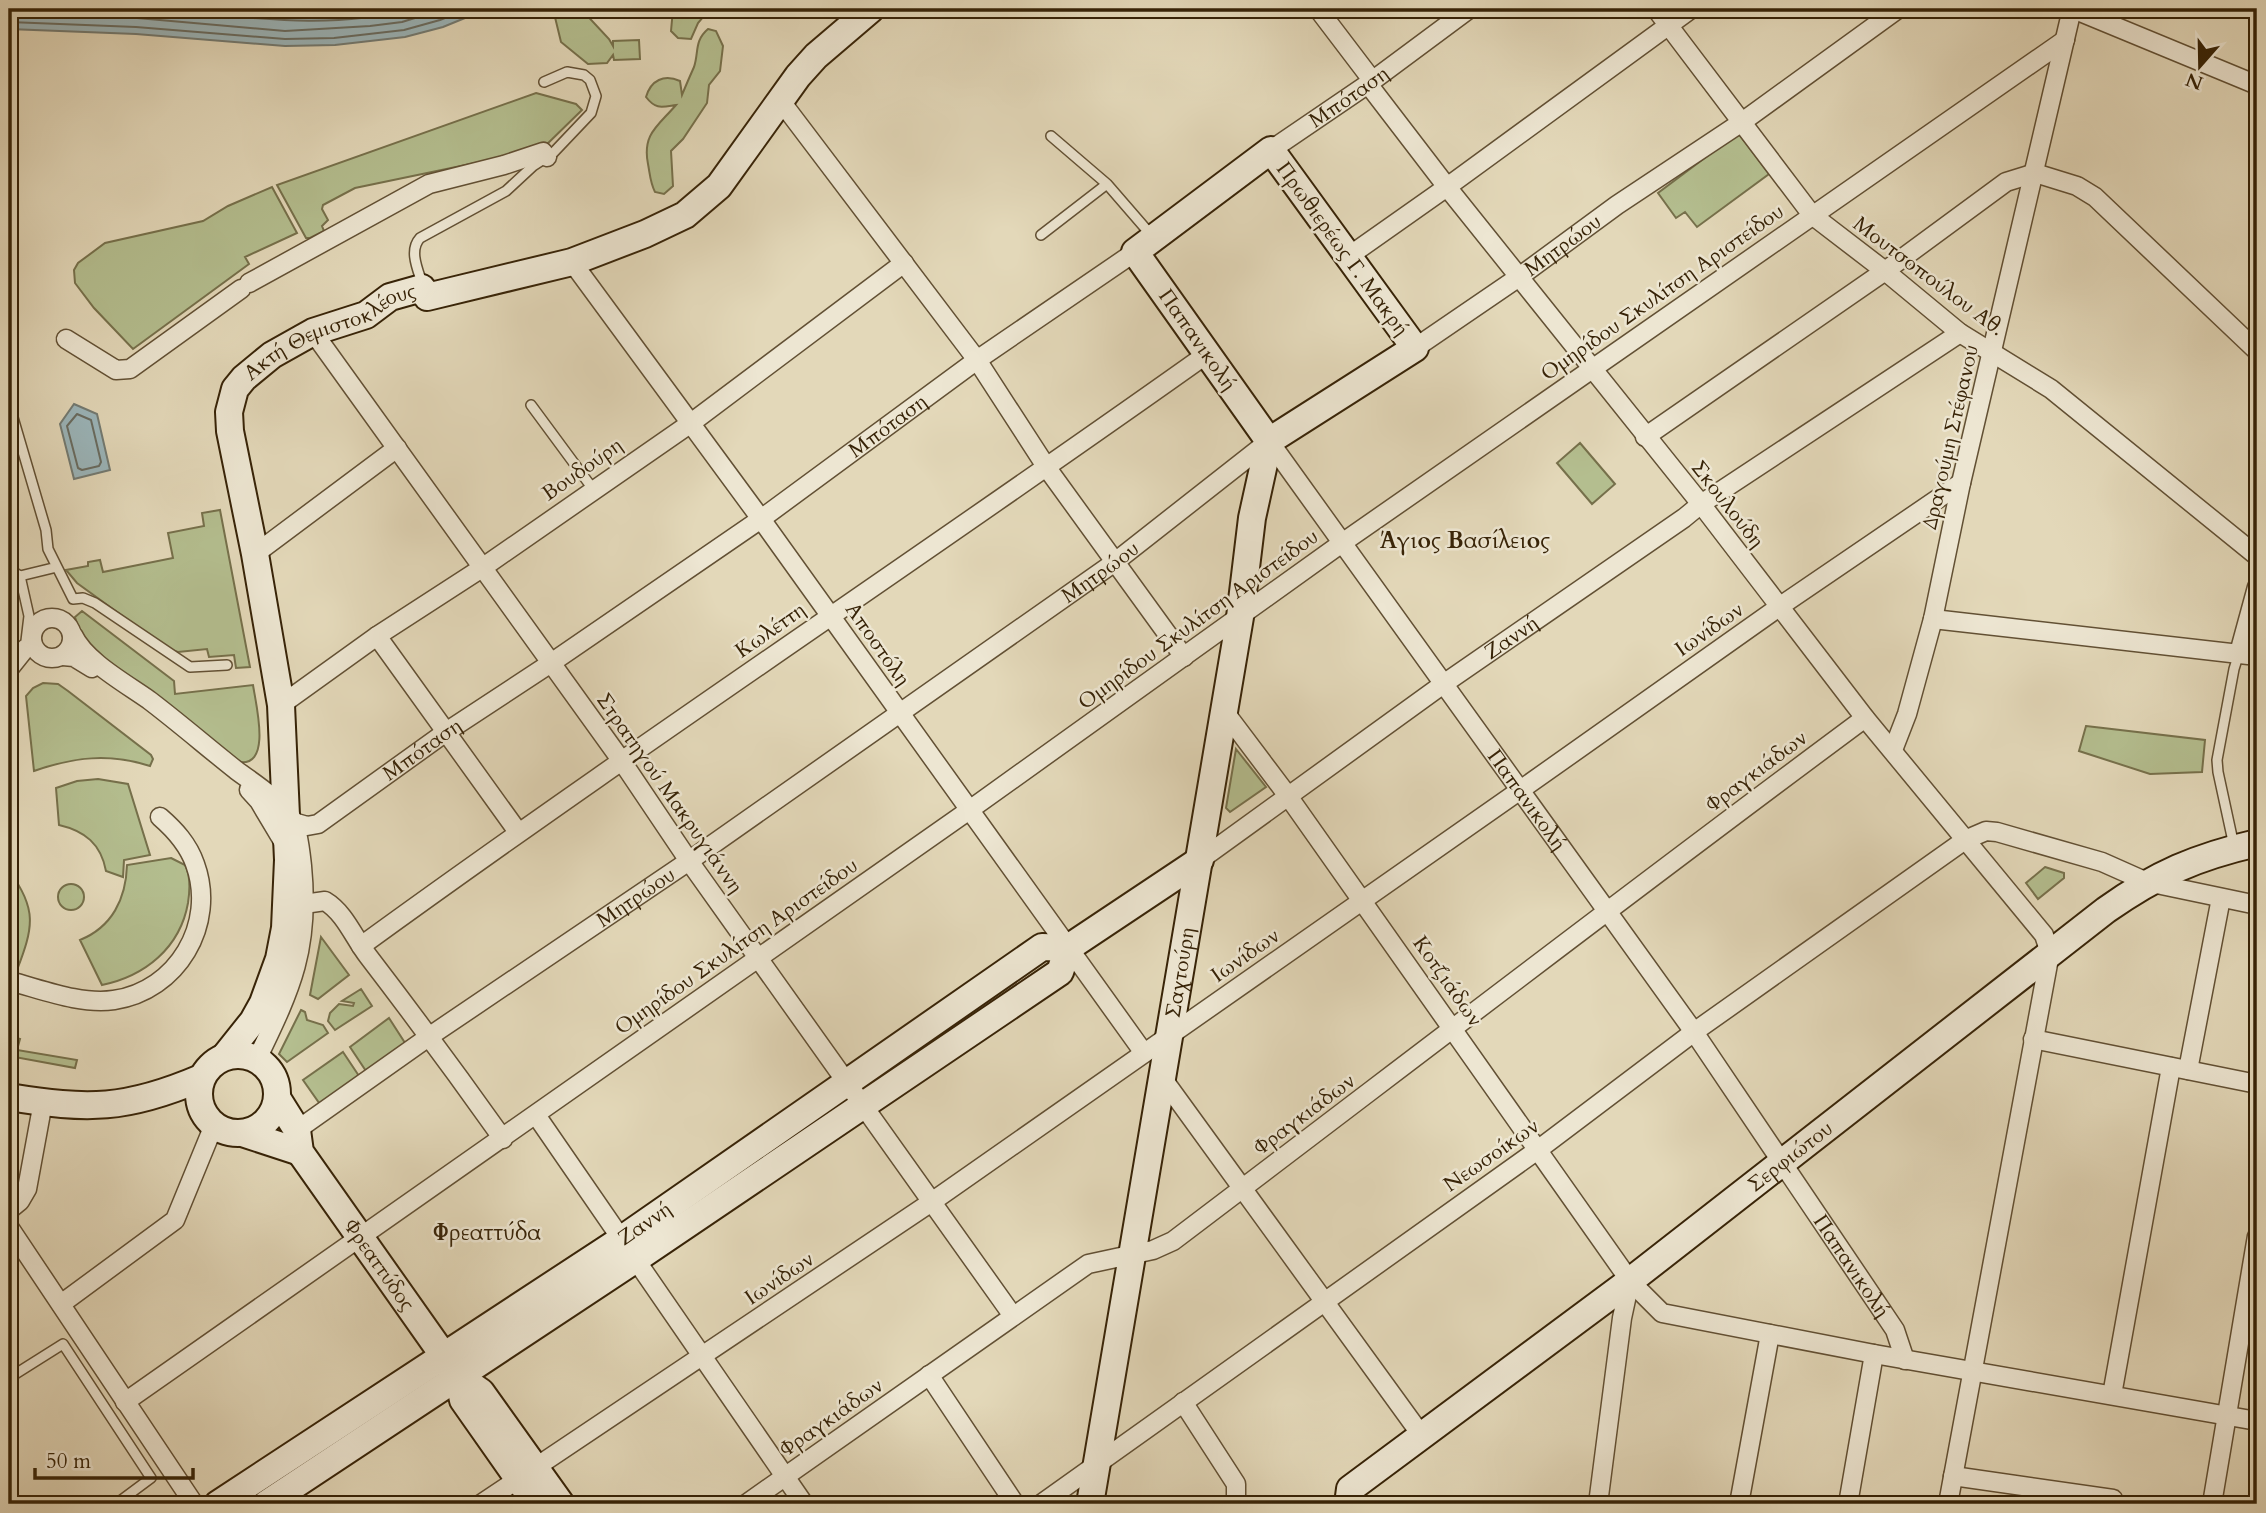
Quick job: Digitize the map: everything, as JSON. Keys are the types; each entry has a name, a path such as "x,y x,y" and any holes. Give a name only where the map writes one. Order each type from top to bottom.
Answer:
{"street":[{"name":"Ακτή Θεμιστοκλέους","path":"287,859 291,819 281,705 230,430 229,411 235,389 272,355 313,332 366,315 390,297 422,288 427,297 572,262 663,226 703,202 732,170 780,100 817,56 871,9"},
{"name":"Σκουλούδη","path":"1318,9 1447,187 1701,504 1865,718 2044,935 2050,953"},
{"name":"Μπόταση","path":"291,819 307,827 318,824 446,732 761,519 977,360 1144,245 1469,9"},
{"name":"Μουτσοπούλου Αθ.","path":"1656,9 1812,215 1960,333 2051,389 2257,556"},
{"path":"1349,256 1691,9"},
{"name":"Μητρώου","path":"299,1141 430,1036 689,861 1115,562 1269,441 1415,348 1519,277 1617,205 1742,122 1898,9"},
{"path":"2072,9 2257,85"},
{"name":"Δραγούμη Στέφανου","path":"1893,750 1907,714 1933,619 1961,483 2072,9"},
{"name":"Ομηρίδου Σκυλίτση Αριστείδου","path":"125,1402 968,811 1342,543 2065,40"},
{"path":"780,100 977,360 1047,468 1184,657"},
{"name":"Πρωθιερέως Γ. Μακρή","path":"1272,150 1415,348"},
{"path":"66,339 116,370 130,369 245,286 429,184 543,152 547,157"},
{"path":"1645,437 1885,271 2006,183 2035,173 2077,186 2095,197 2257,351"},
{"name":"Παπανικολή","path":"1144,245 1207,354 1442,685 1694,1032 1895,1331 1905,1360"},
{"name":"Αποστόλη","path":"572,262 761,519 1144,1053"},
{"name":"Βουδούρη","path":"281,705 377,636 482,568 691,423 904,263"},
{"name":"Στρατηγού Μακρυγιάννη","path":"313,332 621,760 689,861 1013,1316"},
{"name":"Ζαννή","path":"629,1249 847,1080 1042,947 1068,948 1200,860 1442,685 1701,504 1960,333"},
{"name":"Κωλέττη","path":"360,946 621,760 1047,468 1207,354"},
{"name":"Σαχτούρη","path":"1090,1504 1240,617 1252,518 1269,441"},
{"path":"255,554 397,448"},
{"name":"Ιωνίδων","path":"481,1504 933,1201 1779,607 1961,483"},
{"path":"1933,619 2248,655 2257,587"},
{"path":"257,1059 280,1011 298,964 302,942 304,904 301,856 291,819 153,703 83,651 69,625 52,617 43,620 34,628 32,644 37,652 48,658 74,657 88,664 240,781 259,801 287,859 285,928 279,959 263,1003 253,1021 225,1056 208,1068 201,1078 198,1092 205,1116 225,1131 299,1141"},
{"path":"64,656 72,644 73,635"},
{"path":"377,636 518,832"},
{"path":"9,670 24,649"},
{"name":"Κοτζιάδων","path":"1224,711 1363,900 1630,1280 1662,1313 1905,1360 2257,1420"},
{"name":"Φραγκιάδων","path":"746,1504 1088,1264 1133,1254 1173,1241 1606,911 1865,718"},
{"path":"9,981 86,1000 106,1001 140,993 174,969 190,946 195,932 201,891 199,877 189,851 182,839 160,817"},
{"path":"1965,840 1986,831 1997,832 2102,862 2147,882 2257,905"},
{"name":"Νεωσοίκων","path":"1041,1504 1539,1149 1694,1032 1965,840"},
{"name":"Σερφιώτου","path":"1348,1504 1350,1489 1630,1280 2106,910 2147,882 2187,863 2246,845"},
{"path":"2112,1395 2179,1068 2221,898"},
{"path":"304,904 326,901 336,908 360,946 430,1036 503,1139"},
{"name":"Ζαννή","path":"218,1504 451,1366 629,1249 863,1104 1060,972 1068,948"},
{"path":"1948,1504 2050,953"},
{"path":"2034,1039 2257,1084"},
{"path":"225,1056 239,1054 257,1059 265,1064 275,1079 278,1098 275,1109 260,1127 242,1133"},
{"path":"9,1097 82,1105 120,1104 160,1095 201,1078"},
{"path":"1163,1079 1422,1436"},
{"name":"Φρεαττύδος","path":"278,1098 299,1141 361,1239 451,1366 463,1401 527,1474 561,1504"},
{"path":"9,1210 20,1201 27,1189 43,1102"},
{"path":"536,1115 804,1504"},
{"path":"61,1304 175,1220 214,1125"},
{"path":"9,1227 194,1504"},
{"path":"2212,1504 2257,1244"},
{"path":"1598,1504 1622,1318 1630,1280"},
{"path":"1739,1504 1770,1334"},
{"path":"1848,1504 1874,1354"},
{"name":"Ζαννή","path":"266,1504 451,1366"},
{"path":"929,1376 1015,1504"},
{"path":"1183,1402 1236,1483 1236,1504"},
{"name":"Φρεαττύδος","path":"527,1474 536,1504"},
{"path":"1953,1476 2113,1501"}],"lane":[{"path":"427,297 415,258 415,243 430,231 497,198 547,157 591,113 596,96 590,80 576,72 567,72 544,82"},
{"path":"1051,136 1107,184 1144,245"},
{"path":"1041,234 1107,184"},
{"path":"9,404 46,530 48,549 73,599 83,598 95,603 190,667 227,666"},
{"path":"531,405 593,489"},
{"path":"9,569 20,576 57,568"},
{"path":"20,576 29,616 24,649"},
{"path":"2246,845 2218,772 2217,760 2234,669 2248,655"},
{"path":"9,1378 63,1344 151,1478 116,1504"}],"green space":[{"path":"553,9 581,9 613,46 613,41 639,40 640,59 614,60 613,55 607,63 588,64 561,42"},
{"path":"673,9 709,10 698,23 691,39 678,38 671,31"},
{"path":"708,29 716,31 723,46 720,71 709,85 707,103 683,139 671,151 673,186 664,194 655,192 648,164 647,145 653,131 676,105 656,106 646,97 651,86 659,80 669,78 680,81 682,95 694,67 699,42"},
{"path":"536,93 576,104 582,110 542,149 355,188 323,205 322,209 328,220 322,226 324,231 310,238 306,238 277,185"},
{"path":"1738,133 1769,174 1697,227 1685,212 1676,218 1658,193"},
{"path":"272,187 297,233 245,257 249,264 133,349 94,308 75,283 74,270 78,263 105,243 203,221 228,206"},
{"path":"1580,443 1615,484 1592,504 1557,463"},
{"path":"220,510 250,667 236,668 234,655 209,657 207,649 178,652 168,649 77,583 66,570 88,566 88,562 100,560 103,572 173,558 168,533 204,526 202,513"},
{"path":"82,611 174,681 175,694 253,685 260,733 256,755 249,761 239,762 84,648 75,617"},
{"path":"43,683 58,684 151,755 153,759 150,766 120,759 92,758 63,762 34,771 26,696 33,688"},
{"path":"2086,726 2205,740 2202,772 2150,774 2079,751"},
{"path":"1236,749 1266,787 1230,812 1226,808"},
{"path":"98,779 128,784 150,855 124,860 123,877 106,871 96,846 84,835 59,825 56,788 77,781"},
{"path":"171,858 185,865 190,888 184,919 177,934 158,958 146,967 118,981 102,985 80,940 109,920 124,889 127,865"},
{"path":"2045,867 2064,873 2064,878 2038,899 2026,883"},
{"path":"9,871 25,897 30,919 27,942 17,970 9,968"},
{"path":"71,884 80,888 84,897 80,906 71,910 62,906 58,897 62,888"},
{"path":"321,937 349,975 318,999 310,995"},
{"path":"361,989 372,1006 335,1030 328,1021 330,1013 339,1004 353,1006 354,1003 342,1001"},
{"path":"301,1010 305,1012 307,1020 323,1025 328,1033 287,1062 279,1054"},
{"path":"389,1018 407,1046 368,1074 350,1047"},
{"path":"9,1036 20,1039 17,1050 77,1060 75,1068 9,1056"},
{"path":"343,1052 361,1079 322,1107 303,1080"}],"water":[{"path":"9,9 487,9 443,27 405,37 335,45 285,46 136,34 9,29"},
{"path":"74,404 97,414 110,470 74,479 60,424"}],"district":[{"name":"Άγιος Βασίλειος","path":"1465,540"},
{"name":"Φρεαττύδα","path":"487,1232"}]}
